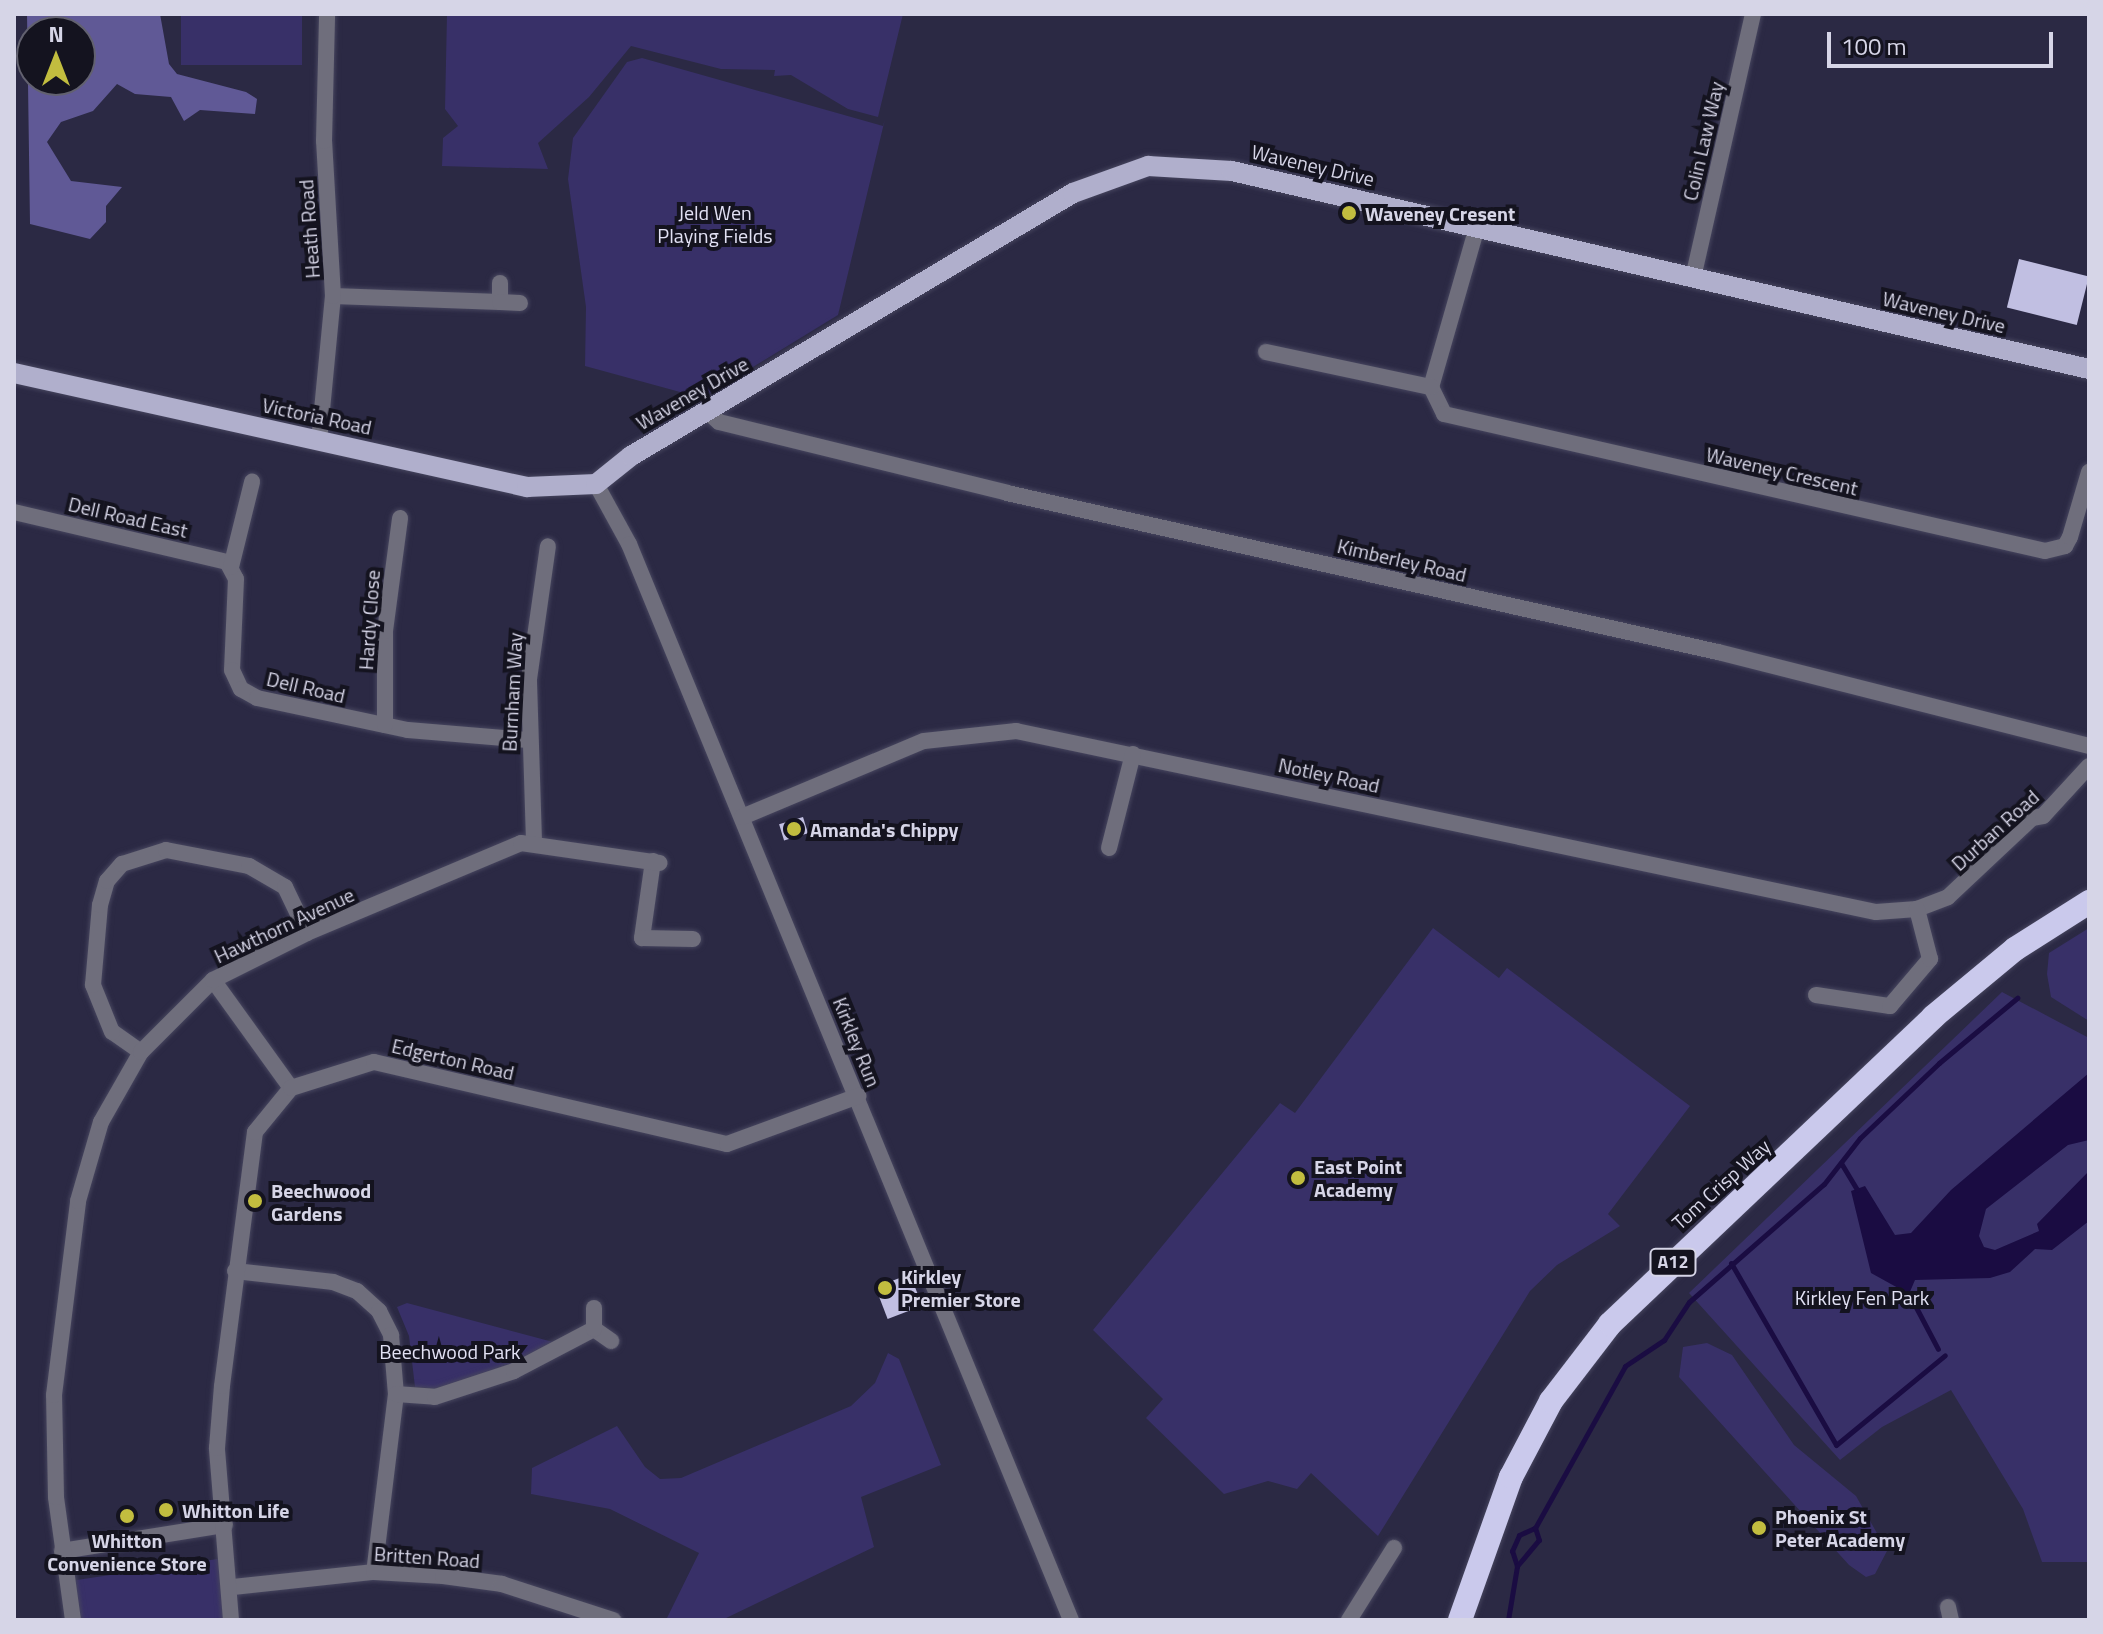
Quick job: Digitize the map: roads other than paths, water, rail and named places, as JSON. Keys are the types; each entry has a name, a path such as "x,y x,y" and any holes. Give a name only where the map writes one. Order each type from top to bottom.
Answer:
{"highway":[{"name":"Tom Crisp Way","path":"1460,1620 1511,1477 1551,1401 1610,1324 1933,1017 2015,949 2089,902"}],"main road":[{"name":"Waveney Drive","path":"596,484 631,456 709,413 1073,193 1125,170 1232,171 2089,369"},
{"name":"Victoria Road","path":"19,375 527,487 596,484"}],"street":[{"name":"Heath Road","path":"319,441 333,296 324,141 327,14"},
{"name":"Colin Law Way","path":"1693,278 1753,14"},
{"path":"1266,352 1431,387 1477,227"},
{"path":"500,283 500,302"},
{"path":"333,296 520,303"},
{"name":"Waveney Crescent","path":"1431,387 1444,414 2045,551 2065,546 2089,472"},
{"name":"Kimberley Road","path":"709,413 719,422 1007,493 1718,652 2089,746"},
{"name":"Dell Road","path":"252,482 231,567 236,579 230,659 241,689 257,698 385,725 528,740"},
{"name":"Kirkley Run","path":"596,484 629,544 1071,1620"},
{"name":"Dell Road East","path":"14,512 220,559 231,567"},
{"name":"Hardy Close","path":"385,725 385,631 400,518"},
{"name":"Burnham Way","path":"534,841 528,740 530,664 548,546"},
{"name":"Notley Road","path":"742,817 951,734 1016,731 1876,912 1917,909"},
{"path":"1109,848 1133,754"},
{"name":"Durban Road","path":"1917,909 1979,874 2089,766"},
{"path":"534,841 656,862 642,938 693,939"},
{"name":"Hawthorn Avenue","path":"73,1620 62,1551 53,1407 78,1201 101,1122 141,1052 213,980 307,933 534,841"},
{"path":"141,1052 112,1032 93,985 100,905 107,881 122,864 166,850 249,866 285,887 307,933"},
{"path":"1816,995 1890,1006 1930,959 1917,909"},
{"path":"213,980 291,1088 255,1132 235,1271 217,1448 233,1587 231,1620"},
{"name":"Edgerton Road","path":"291,1088 374,1062 727,1144 858,1096"},
{"path":"235,1271 333,1282 357,1291 379,1311 391,1335 396,1394 374,1572"},
{"path":"594,1308 594,1329"},
{"path":"396,1394 435,1397 475,1387 594,1329"},
{"path":"594,1329 611,1341"},
{"path":"62,1551 225,1525"},
{"path":"1349,1620 1394,1548"},
{"name":"Britten Road","path":"233,1587 374,1572 502,1584 613,1620"}],"waterway":[{"path":"1508,1620 1517,1566 1539,1540 1535,1528 1625,1366 1664,1340 1689,1302 1824,1184 1860,1138 1939,1063 2017,998"},
{"path":"1841,1163 1857,1190"},
{"path":"1731,1263 1836,1445 1945,1355"},
{"path":"1909,1294 1938,1349"},
{"path":"1517,1566 1512,1551 1519,1535 1535,1528"}],"place":[{"name":"Waveney Cresent","path":"1349,213"},
{"name":"Amanda's Chippy","path":"794,829"},
{"name":"East Point Academy","path":"1298,1178"},
{"name":"Beechwood Gardens","path":"255,1201"},
{"name":"Kirkley Premier Store","path":"885,1288"},
{"name":"Whitton Life","path":"166,1510"},
{"name":"Whitton Convenience Store","path":"127,1516"},
{"name":"Phoenix St Peter Academy","path":"1759,1528"}],"park label":[{"name":"Jeld Wen Playing Fields","path":"715,224"},
{"name":"Kirkley Fen Park","path":"1862,1297"},
{"name":"Beechwood Park","path":"450,1351"}]}
